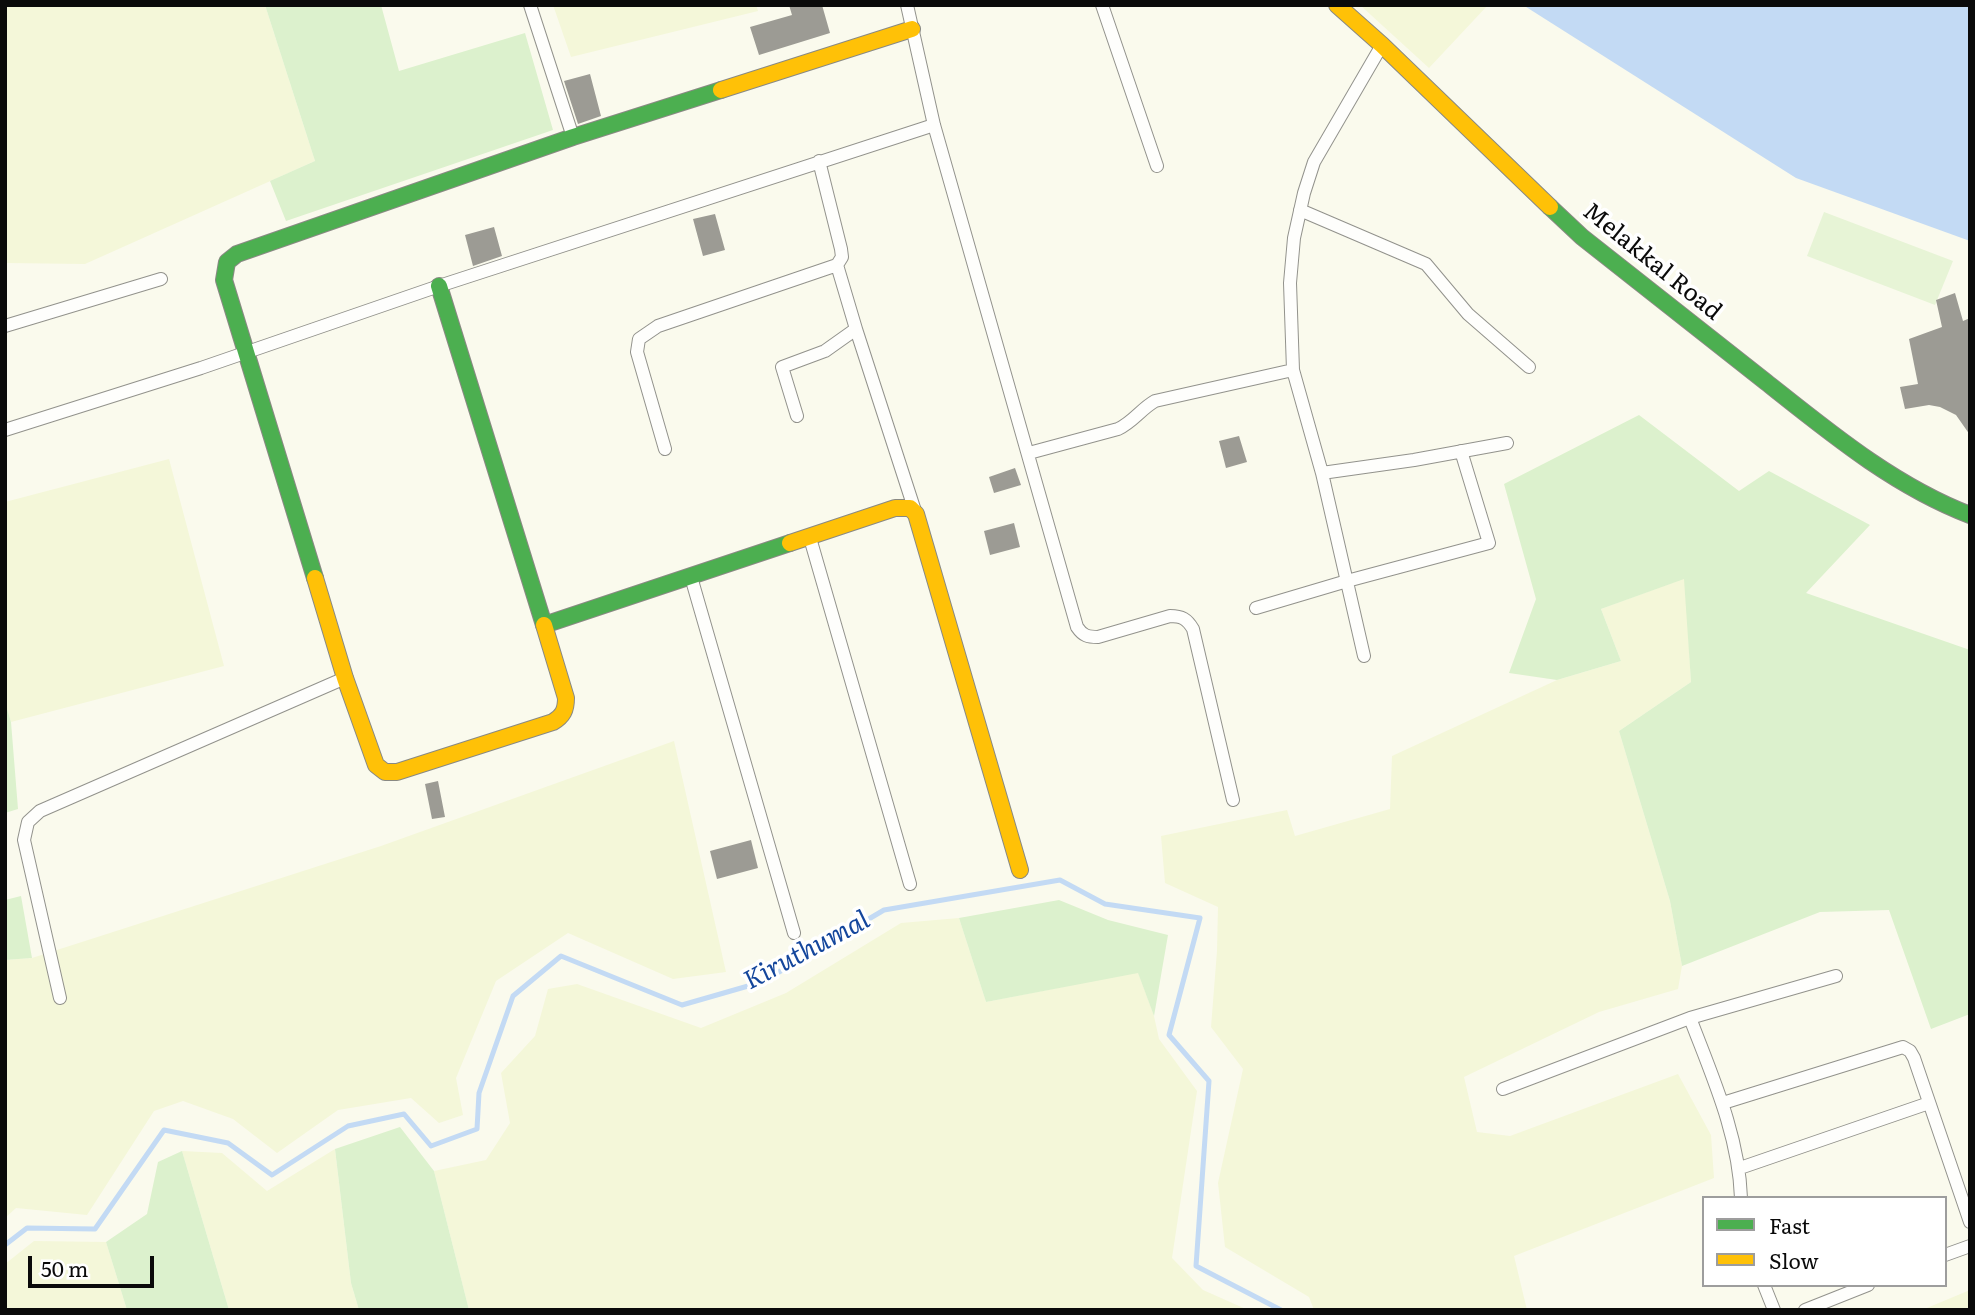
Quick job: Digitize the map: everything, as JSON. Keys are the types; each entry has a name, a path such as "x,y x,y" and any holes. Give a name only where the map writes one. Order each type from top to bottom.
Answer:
{"street":[{"path":"530,5 573,137"},
{"path":"907,5 934,125 1077,628 1088,637 1098,637 1170,616 1187,620 1193,629 1233,800"},
{"path":"1102,5 1157,166"},
{"name":"Melakkal Road","path":"1337,5 1582,237 1838,439 1887,472 1944,505 1970,515"},
{"path":"439,286 566,698 566,709 562,716 553,722 389,774 376,765 345,678 224,280 223,268 228,260 237,254 573,137 912,29"},
{"path":"1364,656 1322,473 1293,370 1290,283 1294,238 1314,162 1382,45"},
{"path":"5,430 247,353 439,286 934,125"},
{"path":"665,449 637,352 639,339 658,326 837,265 842,257 841,250 820,161"},
{"path":"1300,210 1426,264 1468,314 1529,367"},
{"path":"837,265 916,514 1020,870"},
{"path":"5,326 161,279"},
{"path":"797,416 782,367 825,351 856,329"},
{"path":"1029,453 1118,429 1155,401 1293,370"},
{"path":"1322,473 1507,443"},
{"path":"1256,608 1489,542 1461,451"},
{"path":"544,625 895,508 910,508 916,514"},
{"path":"810,538 910,884"},
{"path":"691,577 794,933"},
{"path":"60,998 24,840 28,822 40,811 345,678"},
{"path":"1503,1088 1690,1018 1836,976"},
{"path":"1690,1018 1723,1103 1740,1168 1741,1196"},
{"path":"1723,1103 1903,1047 1910,1051 1914,1058 1970,1222"},
{"path":"1740,1168 1929,1103"},
{"path":"1947,1254 1970,1246"},
{"path":"1765,1287 1774,1310"},
{"path":"1805,1310 1863,1287"}],"green space":[{"path":"5,5 265,5 315,161 85,264 5,263"},
{"path":"265,5 381,5 399,71 525,33 553,130 286,221 270,181 315,161"},
{"path":"553,5 756,5 758,11 571,57"},
{"path":"1360,5 1488,5 1429,68"},
{"path":"1824,212 1953,261 1935,305 1807,256"},
{"path":"1639,415 1739,491 1769,471 1870,525 1806,593 1970,650 1970,1014 1931,1029 1889,910 1820,912 1682,966 1670,901 1619,731 1691,682 1684,579 1601,609 1621,661 1557,680 1509,673 1536,599 1504,484"},
{"path":"169,459 224,666 11,722 5,702 5,502"},
{"path":"1685,578 1691,682 1619,731 1670,901 1682,966 1678,989 1599,1012 1464,1077 1477,1132 1510,1136 1678,1074 1711,1135 1714,1178 1514,1256 1527,1310 1314,1310 1309,1297 1225,1247 1218,1183 1243,1069 1211,1027 1218,907 1165,883 1161,836 1287,810 1295,836 1390,809 1392,756 1557,680 1621,661 1601,609"},
{"path":"5,702 11,722 18,809 5,813"},
{"path":"674,741 726,972 673,979 568,933 496,981 456,1078 463,1115 439,1123 411,1098 338,1110 277,1153 233,1119 183,1101 154,1111 87,1215 16,1208 5,1218 5,960 32,958 381,846"},
{"path":"21,896 32,958 5,960 5,900"},
{"path":"1059,900 1108,920 1168,935 1154,1016 1138,973 986,1002 959,918"},
{"path":"959,918 986,1002 1138,972 1154,1016 1159,1039 1197,1091 1172,1258 1203,1290 1248,1310 469,1310 434,1171 486,1160 510,1123 501,1073 535,1036 548,989 577,984 701,1028 786,993 901,923"},
{"path":"400,1127 434,1171 469,1310 359,1310 351,1283 335,1149"},
{"path":"335,1149 351,1283 359,1310 229,1310 182,1151 222,1153 267,1191"},
{"path":"182,1151 229,1310 127,1310 106,1242 147,1214 158,1162"},
{"path":"34,1241 106,1242 127,1310 5,1310 5,1264"},
{"path":"1970,1290 1970,1310 1922,1310"}],"water":[{"path":"1523,5 1970,5 1970,241 1796,178"}],"building":[{"path":"789,5 822,5 830,33 759,55 750,27 792,15"},
{"path":"590,74 601,116 578,124 564,81"},
{"path":"715,214 725,250 703,256 693,219"},
{"path":"494,227 502,256 473,266 465,235"},
{"path":"1955,293 1963,321 1970,318 1970,435 1956,415 1940,407 1929,405 1905,409 1900,387 1918,384 1909,339 1942,327 1936,300"},
{"path":"1239,436 1247,462 1226,468 1219,441"},
{"path":"1015,468 1021,485 994,493 989,477"},
{"path":"1014,523 1020,547 990,555 984,531"},
{"path":"438,781 445,817 432,819 425,784"},
{"path":"751,840 758,868 717,879 710,851"}],"waterway":[{"name":"Kiruthumal","path":"5,1245 27,1228 95,1229 164,1130 228,1143 272,1175 348,1126 404,1114 431,1146 477,1129 479,1093 513,996 561,956 682,1005 762,982 884,910 1060,880 1105,904 1200,918 1169,1035 1209,1081 1196,1266 1281,1310"}],"traffic: fast":[{"path":"315,578 224,280 227,262 237,254 573,137 721,90"},
{"path":"1550,207 1582,237 1838,438 1915,489 1970,515"},
{"path":"439,286 544,625 790,543"}],"traffic: slow":[{"path":"1337,5 1550,207"},
{"path":"721,90 912,29"},
{"path":"790,543 895,508 910,508 916,514 1020,870"},
{"path":"315,578 345,678 376,765 385,772 397,772 553,722 562,715 566,698 544,625"}]}
